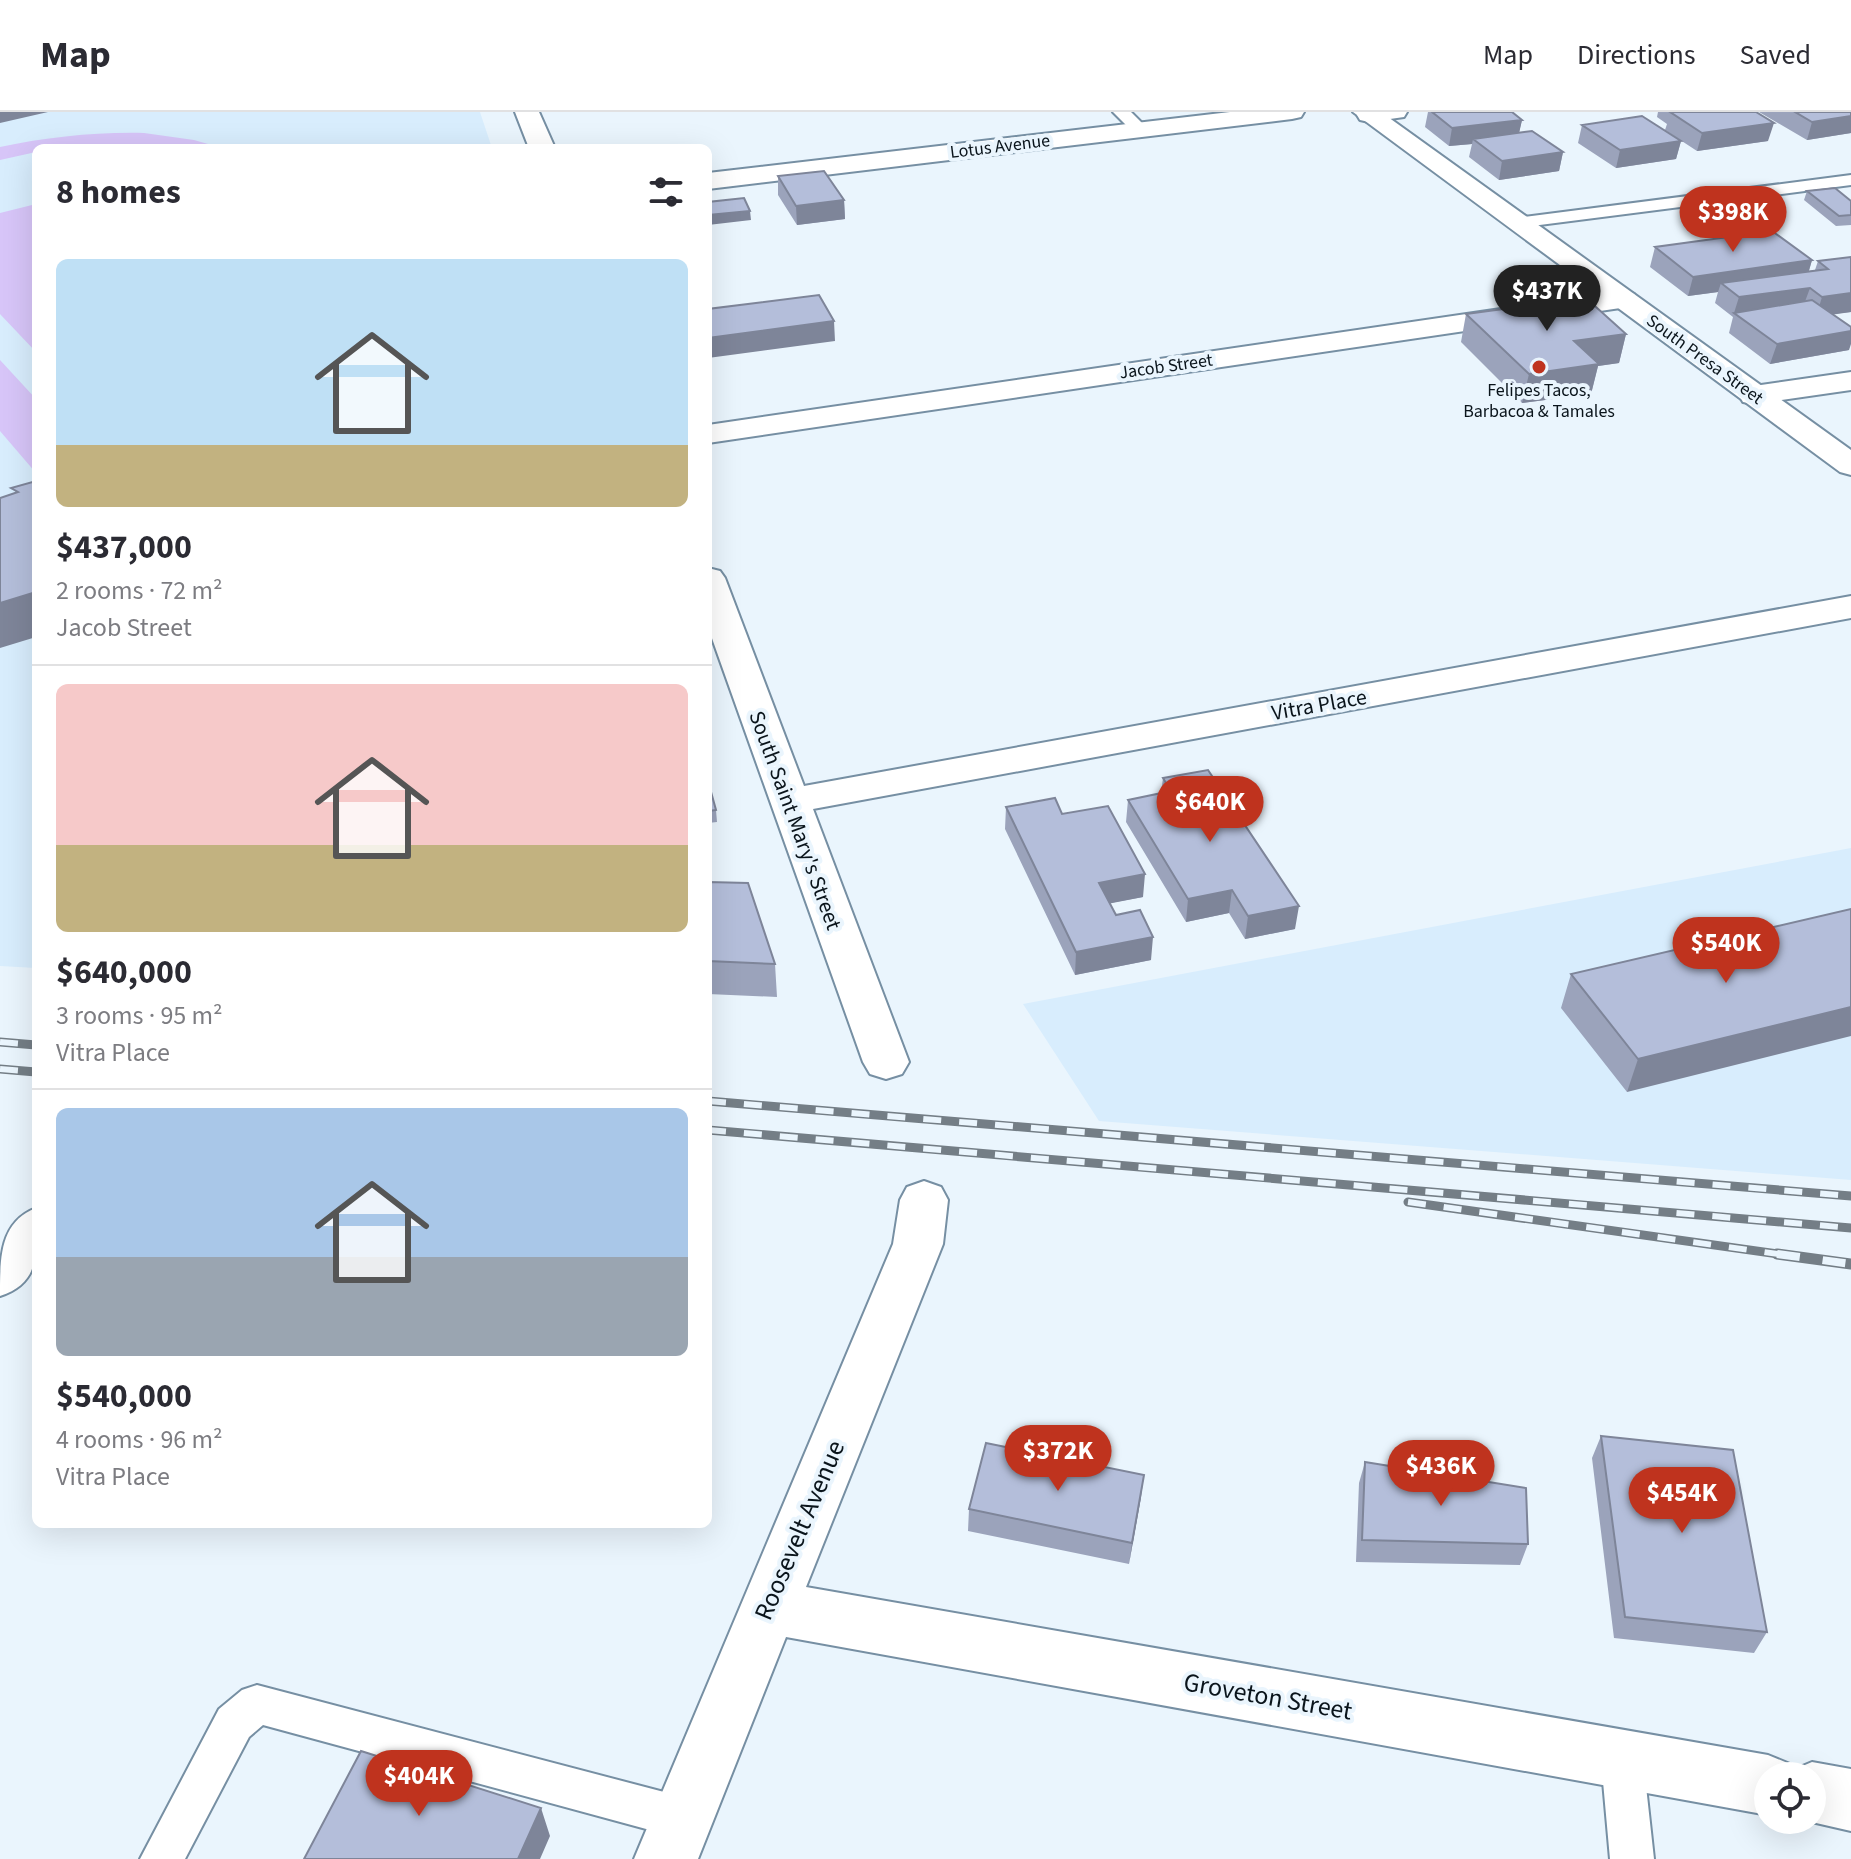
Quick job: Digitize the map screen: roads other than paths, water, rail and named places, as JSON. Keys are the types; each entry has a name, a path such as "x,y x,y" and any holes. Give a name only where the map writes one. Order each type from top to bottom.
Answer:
{"street":[{"path":"527,112 540,144"},
{"name":"Lotus Avenue","path":"712,181 1292,112"},
{"name":"South Presa Street","path":"1377,113 1517,223 1851,465"},
{"name":"Jacob Street","path":"712,433 1624,300"},
{"path":"1754,395 1851,381"},
{"name":"South Saint Mary's Street","path":"712,589 886,1062"},
{"name":"Vitra Place","path":"788,801 1851,607"},
{"name":"Roosevelt Avenue","path":"675,1838 918,1244 924,1200"},
{"path":"0,1276 32,1232"},
{"name":"Groveton Street","path":"767,1607 1754,1783"},
{"path":"1826,1796 1851,1800"}],"lane":[{"path":"1121,112 1140,129"},
{"path":"1517,223 1851,180"},
{"path":"162,1859 234,1723 257,1704 675,1838"},
{"path":"1622,1759 1632,1859"}],"railway":[{"path":"0,1042 32,1045"},
{"path":"0,1069 32,1072"},
{"path":"712,1101 1851,1196"},
{"path":"712,1130 1851,1228"},
{"path":"1408,1202 1792,1256"},
{"path":"1777,1254 1851,1264"}],"place":[{"name":"Felipes Tacos, Barbacoa & Tamales","path":"1539,367"}]}
